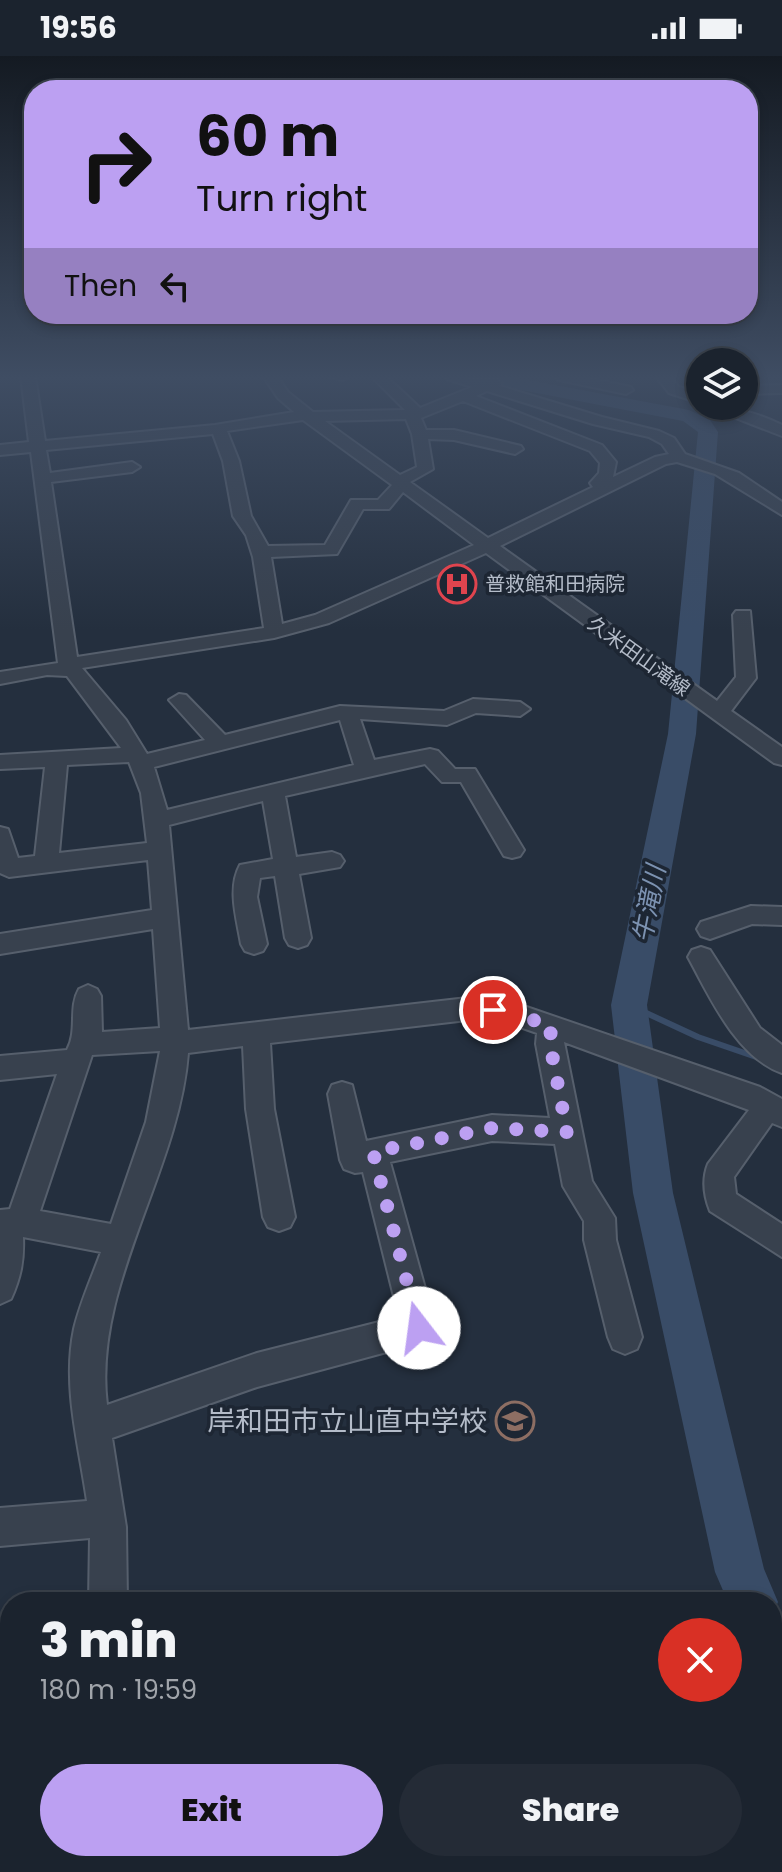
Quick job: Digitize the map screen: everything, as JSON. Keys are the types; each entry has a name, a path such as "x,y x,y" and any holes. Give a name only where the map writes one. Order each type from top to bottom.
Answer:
{"street":[{"path":"38,461 71,667 118,725 138,759 152,793 157,820 175,1041 161,1122 91,1328 87,1349 91,1428 107,1518 108,1592"},
{"path":"231,461 242,516 255,535 261,552 274,632"},
{"name":"久米田山滝線","path":"369,461 781,755"},
{"path":"261,552 331,550 357,504 383,505 400,483 427,466 426,461"},
{"path":"603,489 598,483 607,474 608,462 623,461"},
{"path":"0,678 274,632 322,619 486,546 660,461"},
{"path":"692,461 750,483 782,510"},
{"path":"40,479 132,467"},
{"path":"717,711 746,678 743,615"},
{"path":"179,700 220,743"},
{"path":"0,762 57,758 138,759 348,713 447,718 473,706 520,709"},
{"path":"348,713 366,769"},
{"path":"157,820 430,756 450,777 467,774 512,850"},
{"path":"46,863 57,758"},
{"path":"273,791 298,938"},
{"path":"0,835 4,874 46,863 158,850"},
{"path":"254,944 245,897 249,871 332,861"},
{"path":"710,929 751,915 782,916"},
{"path":"0,944 164,918"},
{"path":"701,957 750,1036 782,1061"},
{"path":"0,1288 8,1264 9,1224 41,1169 81,1052 88,996"},
{"path":"0,1068 81,1052 175,1041 476,1008 509,1012 776,1105 719,1174 721,1201 782,1242"},
{"path":"551,1026 550,1044 578,1186 599,1218 600,1240 625,1337"},
{"path":"256,1034 260,1109 279,1217"},
{"path":"342,1094 355,1160 374,1157"},
{"path":"91,1428 257,1370 419,1328 373,1152 492,1128 567,1132"},
{"path":"9,1224 120,1241"},
{"path":"0,1527 107,1518"}],"waterway":[{"name":"牛滝川","path":"706,461 682,734 629,1005 653,1193 740,1572 749,1592"},
{"path":"629,1005 698,1037 762,1059"}],"place":[{"name":"普救館和田病院","path":"457,584"},
{"name":"岸和田市立山直中学校","path":"515,1421"}],"route":[{"path":"419,1328 373,1152 492,1128 567,1132 550,1044 551,1026 493,1010"}]}
